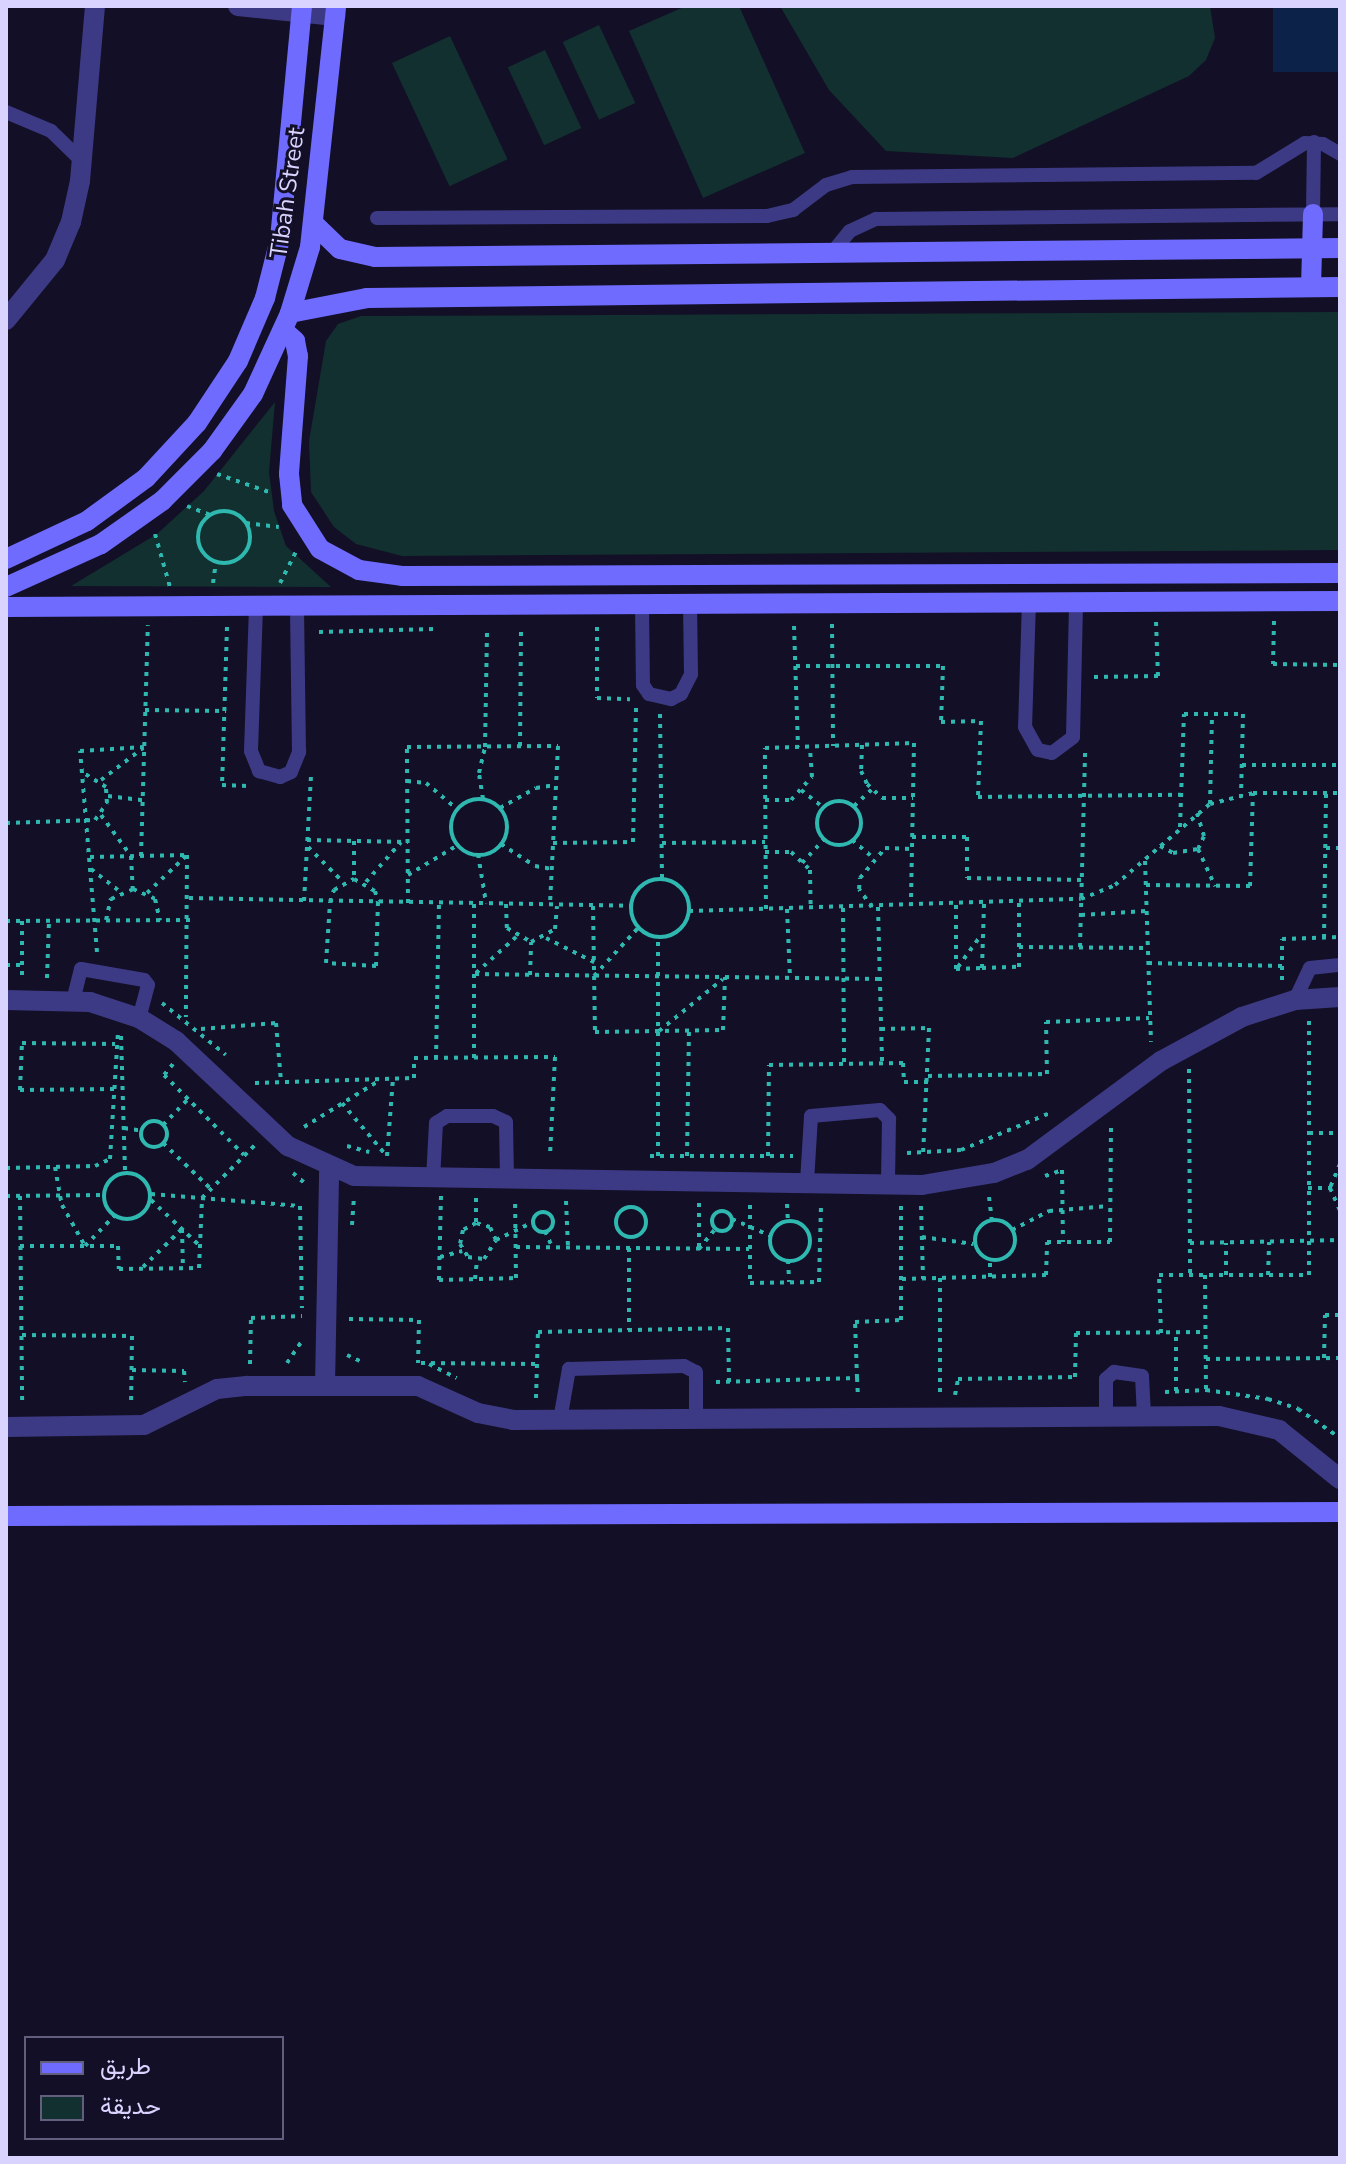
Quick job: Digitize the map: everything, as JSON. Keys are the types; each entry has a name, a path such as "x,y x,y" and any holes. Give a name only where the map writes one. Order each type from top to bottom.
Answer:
{"street":[{"path":"6,320 55,260 71,222 82,161 95,6"},
{"path":"238,6 335,11"},
{"name":"Tibah Street","path":"6,559 87,521 146,478 197,423 238,361 265,298 283,224 302,10"},
{"name":"Tibah Street","path":"6,587 101,544 179,485 233,424 287,322 314,224 335,11"},
{"path":"1311,287 1313,214"},
{"path":"314,224 340,249 375,257 1340,248"},
{"path":"1340,287 367,298 287,322 298,356 289,474 292,505 304,529 338,561 402,576 1340,573"},
{"path":"6,607 1340,601"},
{"path":"6,1000 73,1001 176,1041 288,1146 329,1168 381,1180 511,1185 814,1186 958,1181 1027,1160 1187,1045 1242,1017 1302,1008 1340,997"},
{"path":"325,1386 329,1168"},
{"path":"17,1420 144,1425 217,1389 325,1386 418,1386 495,1418 696,1420 1219,1416 1259,1422 1297,1441 1340,1479"},
{"path":"6,1516 1340,1512"}],"lane":[{"path":"6,112 51,131 82,161"},
{"path":"377,218 767,216 793,210 826,185 852,177 1256,173 1296,145 1314,142 1340,154"},
{"path":"1313,214 1314,142"},
{"path":"832,253 850,231 876,219 1340,214"},
{"path":"1029,601 1025,727 1038,750 1052,753 1073,737 1076,601"},
{"path":"642,605 643,685 660,699 671,699 688,686 690,604"},
{"path":"256,607 251,751 259,771 280,777 291,772 299,752 297,606"},
{"path":"1302,1008 1304,976 1315,966 1340,965"},
{"path":"73,1001 79,971 144,980 145,996 135,1025"},
{"path":"814,1186 809,1121 815,1112 885,1111 888,1184"},
{"path":"433,1180 441,1118 501,1117 507,1130 511,1185"},
{"path":"560,1420 565,1373 574,1367 684,1366 696,1372 696,1420"},
{"path":"1106,1417 1106,1379 1114,1372 1142,1376 1144,1416"}],"path":[{"path":"215,474 236,478 292,505"},
{"path":"184,505 211,515 230,512 246,523 304,529 284,577 256,607"},
{"path":"211,515 198,540 216,562 244,553 250,533 246,523"},
{"path":"154,530 159,557 180,607"},
{"path":"794,603 798,747"},
{"path":"832,603 833,746"},
{"path":"1274,618 1273,664 1340,665"},
{"path":"1087,677 1158,676 1156,620"},
{"path":"141,856 148,623"},
{"path":"553,843 633,842 637,699 597,698 597,625 582,626"},
{"path":"520,746 521,627"},
{"path":"509,628 536,627"},
{"path":"483,799 479,773 485,747 487,628"},
{"path":"471,629 498,628"},
{"path":"319,632 441,629"},
{"path":"796,666 943,666 941,722 981,721 978,797 1181,795"},
{"path":"660,699 662,879"},
{"path":"145,710 226,711"},
{"path":"1180,827 1184,714 1243,714 1241,795"},
{"path":"1210,804 1212,714"},
{"path":"766,909 765,748 914,743 911,906"},
{"path":"862,745 861,771 872,789 887,800 913,798"},
{"path":"408,903 407,747 558,746 550,905"},
{"path":"97,972 96,921 80,751 144,747"},
{"path":"101,780 144,747"},
{"path":"765,800 788,801 801,790 814,771 810,747"},
{"path":"1080,947 1085,751"},
{"path":"1242,765 1340,765"},
{"path":"6,823 87,823 101,815 108,796 101,780 82,772"},
{"path":"407,781 426,783 457,809"},
{"path":"500,808 536,788 556,785"},
{"path":"854,806 872,789"},
{"path":"801,790 823,807"},
{"path":"1146,885 1250,886 1253,793"},
{"path":"689,911 1081,899 1115,885 1210,804 1253,793 1340,793"},
{"path":"1324,938 1326,793"},
{"path":"108,796 143,800"},
{"path":"483,799 500,808 507,826 501,844 478,854 458,845 451,828 457,809 483,799"},
{"path":"838,800 854,806 861,819 852,840 838,845 824,839 816,823 823,807 838,800"},
{"path":"1197,813 1204,836 1198,849 1215,886"},
{"path":"101,815 131,856 133,889"},
{"path":"912,837 967,837 967,878 1082,880"},
{"path":"802,863 824,839"},
{"path":"852,840 875,859"},
{"path":"354,841 354,879"},
{"path":"366,882 401,842"},
{"path":"343,882 307,843 408,842"},
{"path":"662,843 765,842"},
{"path":"501,844 535,866 552,869"},
{"path":"408,875 458,845"},
{"path":"1160,846 1173,853 1198,849"},
{"path":"882,1063 875,907 859,883 875,859 888,847 912,849"},
{"path":"1326,848 1340,848"},
{"path":"765,852 787,851 802,863 814,880 811,909"},
{"path":"478,854 486,904"},
{"path":"90,857 187,855"},
{"path":"147,893 187,855"},
{"path":"186,1017 190,920 187,855"},
{"path":"1145,861 1152,1046 1162,1039"},
{"path":"91,869 120,892"},
{"path":"354,879 366,882 378,902 376,966 326,963 330,902 343,882 354,879"},
{"path":"658,938 638,928 631,906 638,890 662,879"},
{"path":"658,938 682,927 689,911 685,894 662,879"},
{"path":"106,920 106,909 120,892 133,889 155,899 160,920"},
{"path":"189,898 631,906"},
{"path":"436,1059 439,903"},
{"path":"474,903 474,1058"},
{"path":"956,969 1019,967 1019,903"},
{"path":"506,904 507,928 516,937 531,942 546,938 594,962"},
{"path":"982,968 984,904"},
{"path":"546,938 559,917 557,905"},
{"path":"956,905 956,969"},
{"path":"593,906 595,1032 723,1030 725,977"},
{"path":"843,908 844,1064"},
{"path":"787,909 790,978"},
{"path":"1081,915 1146,911"},
{"path":"6,921 190,920"},
{"path":"22,921 22,985"},
{"path":"47,985 49,921"},
{"path":"594,976 638,928"},
{"path":"956,969 983,933"},
{"path":"475,974 516,937"},
{"path":"1282,980 1282,939 1340,937"},
{"path":"658,938 658,1156"},
{"path":"530,975 531,942"},
{"path":"1019,947 1148,948"},
{"path":"1148,963 1282,966"},
{"path":"6,965 22,965"},
{"path":"475,974 880,979"},
{"path":"1271,983 1304,976"},
{"path":"659,1031 725,977"},
{"path":"145,996 186,1017 233,1062"},
{"path":"1161,1333 1159,1275 1309,1275 1309,1133 1302,1008"},
{"path":"768,1156 769,1065 903,1063 904,1082 1047,1074 1046,1022 1149,1018"},
{"path":"201,1029 276,1023 281,1081"},
{"path":"6,1168 95,1166 110,1159 119,1025 135,1025"},
{"path":"881,1029 929,1028 923,1153"},
{"path":"687,1156 689,1031"},
{"path":"118,1033 124,1044 125,1173"},
{"path":"114,1089 20,1090 21,1059 22,1043 116,1044"},
{"path":"164,1054 175,1061 164,1075 244,1155"},
{"path":"255,1083 414,1078 414,1058 555,1057 550,1157"},
{"path":"1176,1072 1189,1063 1190,1275"},
{"path":"244,1073 263,1092"},
{"path":"304,1127 383,1078"},
{"path":"387,1156 393,1078"},
{"path":"188,1099 163,1125 163,1143 210,1188"},
{"path":"342,1103 387,1156"},
{"path":"888,1154 923,1153 993,1140 1061,1107"},
{"path":"901,1279 1046,1275 1047,1242 1110,1242 1111,1114"},
{"path":"292,1117 317,1134"},
{"path":"142,1131 150,1122 163,1125"},
{"path":"124,1128 142,1131"},
{"path":"142,1131 145,1144 163,1143"},
{"path":"1309,1133 1340,1133"},
{"path":"20,1246 118,1246 119,1269 199,1268 202,1198 257,1143 268,1153"},
{"path":"344,1145 387,1156 434,1154"},
{"path":"1061,1158 1063,1242"},
{"path":"280,1163 328,1205"},
{"path":"1340,1164 1330,1188 1340,1210"},
{"path":"55,1167 58,1195 85,1246"},
{"path":"1038,1179 1062,1170"},
{"path":"114,1216 104,1195 110,1180 125,1173 139,1176 151,1197 199,1245"},
{"path":"453,1190 441,1190 439,1280 516,1278 516,1230 511,1185"},
{"path":"750,1190 750,1283 819,1282 820,1244 814,1186"},
{"path":"1308,1188 1340,1188"},
{"path":"476,1190 476,1223"},
{"path":"566,1190 568,1247"},
{"path":"699,1190 699,1249"},
{"path":"352,1231 353,1202 359,1192"},
{"path":"974,1201 1001,1193"},
{"path":"6,1196 104,1195"},
{"path":"17,1420 22,1335 20,1196"},
{"path":"151,1197 328,1205"},
{"path":"85,1246 114,1216 140,1216 151,1197"},
{"path":"989,1197 992,1220"},
{"path":"891,1205 933,1205"},
{"path":"274,1368 299,1350 302,1316 300,1206"},
{"path":"871,1398 857,1398 855,1322 901,1320 901,1206"},
{"path":"921,1206 923,1279"},
{"path":"1012,1230 1062,1208 1110,1206"},
{"path":"617,1247 628,1237 645,1229 645,1216 635,1208 618,1216 617,1229 628,1237"},
{"path":"699,1249 715,1229 715,1213 725,1211 732,1219 771,1236"},
{"path":"477,1260 491,1254 496,1240 533,1222 538,1213 549,1213 553,1223 545,1231"},
{"path":"715,1229 724,1231 732,1219"},
{"path":"992,1220 1012,1230"},
{"path":"974,1244 978,1229 992,1220"},
{"path":"533,1222 545,1231 552,1247"},
{"path":"795,1222 806,1229 810,1243 803,1256 788,1260 772,1249 771,1236 782,1223 795,1222"},
{"path":"462,1251 463,1230 476,1223 490,1227 496,1240"},
{"path":"182,1229 183,1269"},
{"path":"142,1269 182,1229"},
{"path":"990,1260 1011,1252 1012,1230"},
{"path":"922,1237 974,1244 990,1260 990,1277"},
{"path":"1190,1243 1340,1240"},
{"path":"1268,1275 1269,1242"},
{"path":"810,1243 820,1244"},
{"path":"1226,1243 1226,1275"},
{"path":"516,1247 750,1249"},
{"path":"629,1248 629,1330"},
{"path":"440,1257 462,1251 477,1260"},
{"path":"475,1279 477,1260"},
{"path":"788,1260 789,1282"},
{"path":"1205,1275 1206,1390"},
{"path":"940,1278 940,1396"},
{"path":"337,1324 349,1324 349,1305"},
{"path":"1324,1358 1325,1315 1340,1315"},
{"path":"262,1370 250,1371 251,1318 302,1316"},
{"path":"349,1319 419,1320 418,1363"},
{"path":"536,1398 538,1332 728,1328 729,1382"},
{"path":"1176,1332 1176,1391"},
{"path":"926,1396 957,1395 958,1379 1075,1377 1076,1333 1205,1332"},
{"path":"22,1335 132,1336 131,1408"},
{"path":"341,1347 354,1360 377,1363"},
{"path":"1206,1359 1340,1358"},
{"path":"405,1363 537,1364"},
{"path":"427,1363 465,1383"},
{"path":"131,1370 184,1371 185,1384"},
{"path":"697,1383 857,1378"},
{"path":"178,1389 192,1381"},
{"path":"523,1399 561,1398"},
{"path":"17,1420 38,1408"},
{"path":"115,1408 138,1408"}],"green space":[{"path":"686,6 739,6 805,153 703,198 629,31"},
{"path":"780,6 1210,6 1215,38 1206,60 1189,76 1013,158 886,151 829,90"},
{"path":"599,25 635,103 599,120 563,42"},
{"path":"450,36 507,159 449,186 392,63"},
{"path":"545,50 581,128 544,145 508,67"},
{"path":"1340,312 1340,550 402,556 356,544 334,527 311,492 309,441 326,341 338,324 361,316"},
{"path":"275,402 269,472 274,511 286,546 331,587 71,586 157,534 204,491"}],"water":[{"path":"1273,6 1340,6 1340,72 1273,72"}]}
